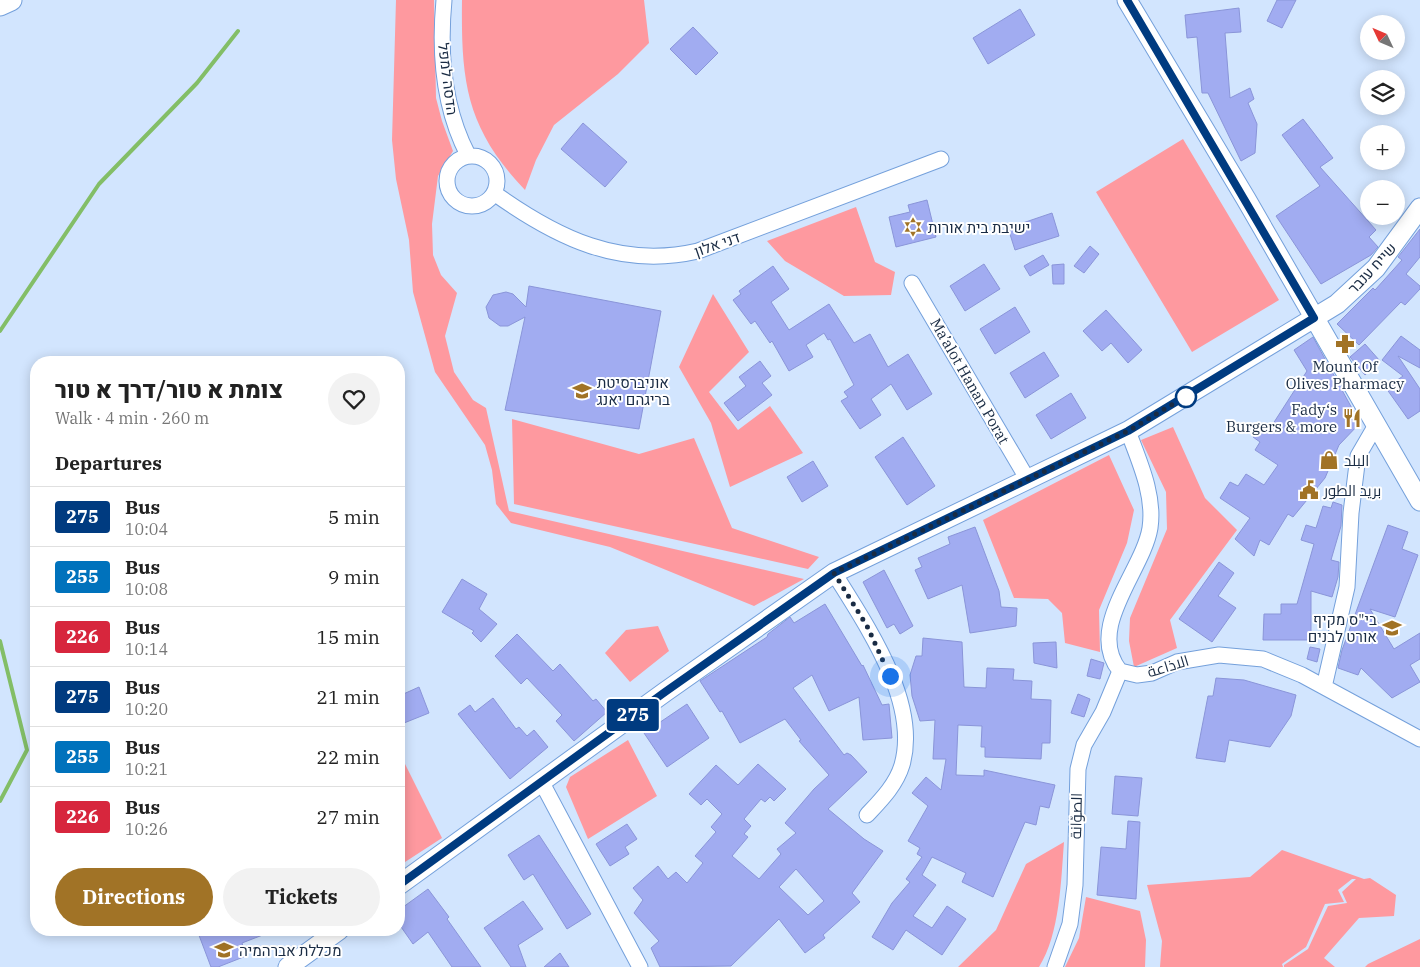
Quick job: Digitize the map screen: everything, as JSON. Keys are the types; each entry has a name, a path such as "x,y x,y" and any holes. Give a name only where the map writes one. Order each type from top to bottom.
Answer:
{"main road":[{"path":"0,5 11,0"}],"street":[{"name":"הדסה למפל","path":"444,0 442,21 444,77 455,129 468,156"},
{"path":"1127,0 1420,501"},
{"path":"468,156 480,156 492,165 498,181 494,193 487,202 478,206 461,204 452,198 448,190 447,174 458,160 468,156"},
{"name":"דני אלון","path":"494,193 532,219 581,243 628,256 669,257 698,251 941,159"},
{"name":"שייח ענבר","path":"405,881 541,781 834,573 1128,431 1337,304 1376,268 1420,208"},
{"name":"Ma’alot Hanan Porat","path":"912,283 1028,480"},
{"path":"1324,687 1348,587 1358,456 1376,425"},
{"path":"1120,671 1111,655 1113,615 1150,529 1152,508 1142,469 1128,431"},
{"path":"834,573 867,626 904,711 906,738 902,766 891,788 867,814"},
{"name":"الاذاعة","path":"1120,671 1137,675 1201,657 1242,656 1278,664 1420,739"},
{"name":"الصوّانة","path":"1055,967 1070,924 1075,884 1078,769 1084,745 1103,712 1120,671"},
{"path":"541,781 640,967"},
{"path":"288,967 330,936"}],"shaded area":[{"path":"396,0 434,0 436,98 453,151 438,176 432,224 433,255 441,275 457,293 445,336 454,372 473,400 486,408 509,511 804,579 754,606 610,547 511,523 496,504 492,470 485,445 435,372 413,292 409,240 396,179 392,140"},
{"path":"462,0 644,0 649,43 618,74 554,125 536,160 525,190 490,146 471,102 463,56"},
{"path":"1183,139 1279,300 1192,352 1096,192"},
{"path":"856,207 875,262 895,272 891,295 844,296 785,261 767,241"},
{"path":"713,294 749,352 709,392 738,430 770,406 803,453 730,487 711,423 679,367"},
{"path":"512,419 639,454 694,438 732,528 819,557 808,569 514,504"},
{"path":"1173,427 1205,498 1237,530 1170,620 1177,648 1134,667 1129,641 1130,618 1167,529 1166,492 1141,440"},
{"path":"1109,455 1134,510 1127,543 1099,610 1100,652 1065,643 1062,613 1048,599 1014,598 983,520"},
{"path":"658,626 669,651 630,682 605,653 626,630"},
{"path":"628,740 657,796 588,839 566,787 570,777"},
{"path":"405,764 442,838 405,862"},
{"path":"1064,842 1055,923 1046,954 1039,967 958,967 996,930 1026,864"},
{"path":"1282,850 1364,879 1370,878 1396,895 1394,916 1359,918 1324,958 1335,967 1284,967 1284,965 1308,949 1328,906 1347,903 1342,892 1356,879 1352,879 1338,890 1344,902 1325,904 1306,947 1282,964 1283,967 1160,967 1162,941 1147,885 1250,877"},
{"path":"1086,897 1140,911 1146,940 1145,967 1065,967 1079,938"},
{"path":"1420,939 1420,967 1365,967 1368,964"}],"building":[{"path":"1277,0 1296,0 1282,28 1267,21"},
{"path":"1239,8 1241,32 1225,33 1230,98 1250,88 1254,99 1248,103 1257,124 1255,153 1241,161 1208,93 1202,93 1197,37 1187,38 1185,15"},
{"path":"1020,9 1035,35 988,64 973,38"},
{"path":"693,27 718,53 696,75 670,49"},
{"path":"1303,119 1333,158 1320,167 1360,212 1360,225 1372,225 1376,230 1369,237 1378,247 1371,255 1321,284 1276,216 1320,186 1282,135"},
{"path":"583,123 627,162 605,187 561,149"},
{"name":"ישיבת בית אורות","path":"927,200 936,237 896,247 889,217 910,212 908,205"},
{"path":"1052,213 1059,236 1015,250 1008,228"},
{"path":"1420,229 1420,257 1406,274 1420,286 1420,289 1405,305 1401,302 1359,345 1337,324 1373,288 1375,290 1402,260 1398,257"},
{"path":"1090,246 1099,254 1084,273 1074,266"},
{"path":"1043,255 1049,265 1030,276 1024,266"},
{"path":"984,264 1000,289 965,311 950,286"},
{"path":"1064,264 1064,284 1053,284 1052,265"},
{"path":"773,266 789,289 771,302 789,330 829,304 854,343 870,334 888,367 908,354 932,394 907,410 891,384 871,399 881,415 860,429 841,401 848,397 844,392 854,385 830,339 828,340 824,333 806,345 813,357 789,371 772,341 770,343 755,321 751,324 733,300 741,294 739,291"},
{"path":"529,286 661,311 639,429 505,410 525,317 508,326 500,326 489,318 486,307 493,295 506,292 513,294 526,307"},
{"path":"1015,307 1030,332 995,354 980,329"},
{"path":"1106,310 1142,350 1128,363 1111,343 1102,351 1083,331"},
{"path":"1401,336 1420,350 1420,368 1398,356 1420,389 1420,411 1408,419 1386,388 1403,376 1382,360"},
{"path":"1313,337 1360,423 1339,445 1325,478 1293,517 1288,514 1269,545 1260,540 1254,556 1235,539 1250,518 1220,498 1230,482 1238,486 1246,474 1264,485 1278,465 1255,450 1260,442 1253,437 1261,425 1269,430 1307,371 1294,350"},
{"path":"1365,344 1380,361 1365,375 1350,357"},
{"path":"1044,352 1059,376 1025,398 1010,373"},
{"path":"760,361 771,376 762,383 772,395 738,421 724,403 746,386 739,377"},
{"path":"1071,393 1086,418 1051,439 1036,415"},
{"path":"903,437 935,486 907,505 875,457"},
{"path":"813,461 828,486 802,502 787,477"},
{"path":"1333,502 1342,505 1341,526 1331,560 1339,562 1338,577 1332,597 1311,591 1311,640 1263,640 1264,614 1281,614 1281,604 1297,604 1314,544 1301,540 1306,525 1316,528 1323,506 1331,508"},
{"path":"1388,525 1408,532 1402,549 1418,555 1395,617 1370,609 1394,649 1420,633 1420,659 1410,665 1420,682 1392,698 1361,668 1358,675 1338,668 1342,650"},
{"path":"975,527 999,591 1001,607 1017,608 1016,626 970,633 962,585 928,599 915,570 922,567 918,558 950,544 948,537"},
{"path":"1219,562 1234,573 1218,596 1236,608 1212,642 1179,619"},
{"path":"884,570 913,626 900,634 894,624 887,628 863,582"},
{"path":"462,579 487,594 479,609 497,624 481,642 472,633 474,631 442,612"},
{"path":"825,604 863,665 882,705 889,704 892,738 863,740 859,697 829,711 812,675 793,688 844,755 847,753 851,755 867,772 828,809 864,839 883,851 852,893 860,902 823,935 825,938 805,953 779,919 731,966 660,967 651,948 659,941 634,913 643,900 633,888 658,866 668,879 676,872 687,883 703,863 695,856 716,832 711,827 722,814 707,799 701,805 689,794 716,765 738,785 758,764 786,789 774,801 770,797 765,802 761,799 744,819 751,826 744,834 748,837 732,856 759,879 781,854 777,849 796,833 785,823 814,789 829,775 799,741 801,740 785,719 740,743 722,711 720,712 700,681 767,637 768,634 790,617 794,623","holes":["796,869 824,901 808,915 779,887"]},
{"path":"517,634 553,671 560,664 593,701 596,699 607,712 574,741 556,721 562,715 527,678 521,684 495,656"},
{"path":"923,638 962,642 964,687 986,688 987,668 1014,669 1013,680 1032,681 1031,699 1051,700 1050,743 1042,743 1041,759 985,757 985,747 981,747 982,726 958,725 956,775 984,776 984,770 1055,785 1049,808 1040,806 1036,825 1025,822 993,897 962,882 966,873 932,857 922,875 936,885 913,916 932,928 947,906 966,919 942,955 906,930 893,950 872,937 892,903 910,882 906,879 922,857 917,854 920,848 908,841 928,806 912,793 926,777 941,790 946,759 933,759 935,720 920,721 912,696 910,675 916,656 922,656"},
{"path":"1056,642 1057,668 1034,663 1033,643"},
{"path":"1310,647 1320,649 1317,662 1307,659"},
{"path":"1091,659 1104,663 1100,679 1087,676"},
{"path":"1216,678 1244,680 1296,695 1291,716 1270,747 1229,740 1225,762 1196,758 1208,696 1213,696"},
{"path":"419,687 429,713 405,723 405,693"},
{"path":"1078,694 1090,699 1084,717 1071,713"},
{"path":"493,698 516,729 519,727 527,736 534,730 548,747 510,779 458,714 470,705 475,712"},
{"path":"687,704 709,738 667,767 644,733"},
{"path":"1115,776 1142,778 1138,816 1112,814"},
{"path":"1128,821 1140,822 1136,899 1097,895 1101,847 1126,849"},
{"path":"627,824 637,839 625,847 629,854 610,866 596,844"},
{"path":"539,835 591,914 567,929 533,874 524,880 508,855"},
{"path":"428,889 449,917 447,919 481,967 452,967 428,932 413,944 405,933 405,906"},
{"path":"523,901 543,929 518,945 526,967 511,967 484,928"},
{"name":"מכללת אברהמיה","path":"199,936 260,936 242,943 246,956 218,967 211,967"},
{"path":"560,953 569,967 544,967"}],"waterway":[{"path":"0,331 99,184 197,83 238,31"},
{"path":"0,641 27,750 0,801"}],"bus line":[{"name":"275","path":"405,880 665,692 834,573 904,537 1028,480 1128,431 1314,318 1246,199 1127,0"}],"place":[{"name":"ישיבת בית אורות","path":"913,227"},
{"name":"Mount Of Olives Pharmacy","path":"1345,344"},
{"name":"אוניברסיטת בריגהם יאנג","path":"582,391"},
{"name":"Fady‘s Burgers & more","path":"1352,418"},
{"name":"البلد","path":"1329,460"},
{"name":"بريد الطور","path":"1309,490"},
{"name":"בי\"ס מקיף אורט לבנים","path":"1392,628"},
{"name":"מכללת אברהמיה","path":"224,950"}],"route":[{"path":"890,676 867,626 834,573 904,537 1028,480 1128,431 1193,392 1186,397"}]}
